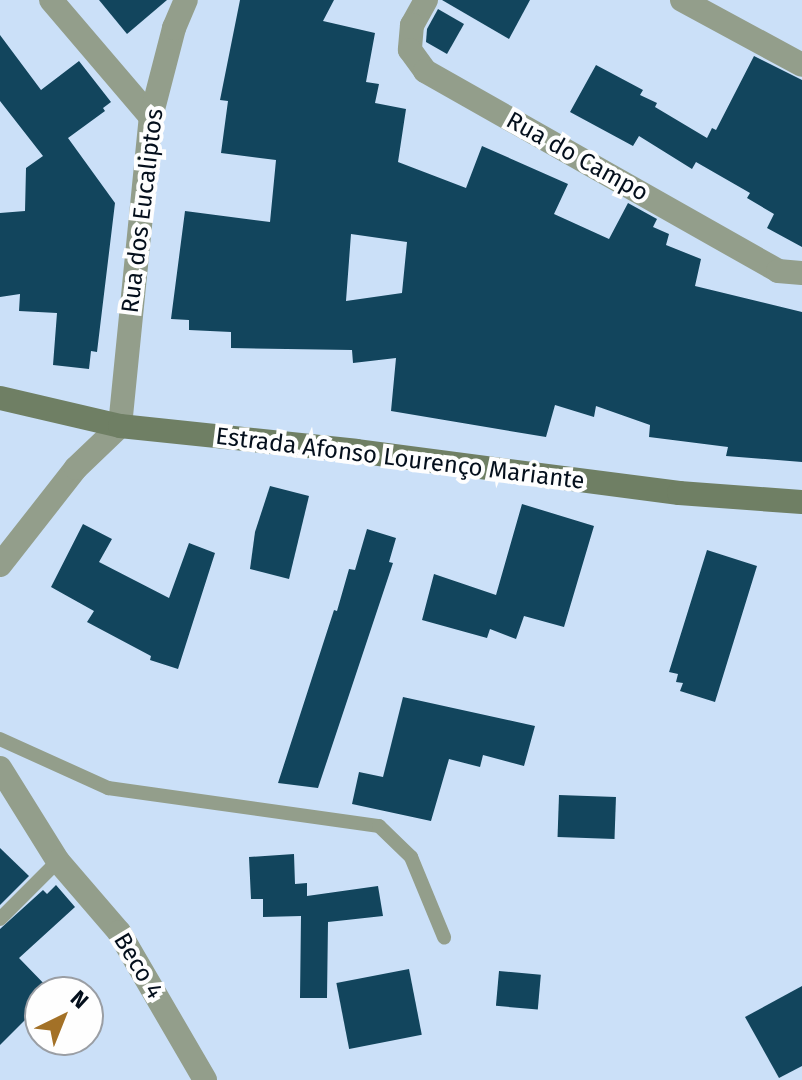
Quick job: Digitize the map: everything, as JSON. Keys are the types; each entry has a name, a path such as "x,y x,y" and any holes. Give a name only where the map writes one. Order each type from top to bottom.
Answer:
{"main road":[{"name":"Estrada Afonso Lourenço Mariante","path":"0,398 120,426 356,451 679,493 802,502"}],"street":[{"path":"51,0 151,117"},
{"name":"Rua dos Eucaliptos","path":"120,426 151,117 174,28 186,0"},
{"name":"Rua do Campo","path":"426,0 412,25 410,50 425,71 778,271 802,273"},
{"path":"682,0 802,65"},
{"path":"0,565 76,468 120,426"},
{"name":"Beco 4","path":"0,768 58,861 119,932 205,1080"}],"lane":[{"path":"0,739 108,788 379,826 411,857 444,937"},
{"path":"0,919 58,861"}],"building":[{"path":"99,0 167,0 127,34"},
{"path":"240,0 334,0 323,21 375,33 366,82 379,84 375,103 406,109 398,162 466,188 482,146 568,184 554,214 609,239 628,203 657,219 653,227 669,234 666,245 701,259 695,286 802,312 802,462 726,456 728,447 649,437 650,425 596,406 594,417 555,405 546,437 391,411 396,358 353,363 352,350 231,348 231,332 189,330 189,320 171,319 185,211 270,222 276,160 221,153 228,101 220,100","holes":["351,234 407,242 402,293 346,301"]},
{"path":"442,0 530,0 509,39"},
{"path":"438,9 464,24 447,54 426,42 427,29"},
{"path":"0,35 41,90 79,61 111,102 103,108 105,111 68,138 115,203 97,352 91,351 89,369 53,365 57,313 19,311 20,294 0,297 0,213 25,211 26,168 43,156 0,101"},
{"path":"754,56 802,80 802,247 767,228 774,214 747,198 750,193 696,162 692,169 639,136 633,146 570,112 596,65 643,90 640,95 657,103 655,107 707,138 712,128 716,130"},
{"path":"270,486 309,496 289,579 250,569 255,532"},
{"path":"522,504 594,526 564,627 524,616 516,639 490,629 487,638 422,620 434,574 496,595"},
{"path":"83,524 112,539 99,562 169,598 189,543 215,553 178,669 150,660 151,656 87,622 94,611 51,587"},
{"path":"367,529 396,538 389,562 393,563 318,788 278,783 334,610 337,611 349,569 355,570"},
{"path":"707,550 757,566 715,702 680,691 683,683 676,682 678,674 669,672"},
{"path":"403,697 535,726 524,766 483,755 480,767 449,759 431,821 352,804 359,772 383,777"},
{"path":"559,795 616,797 614,839 558,837"},
{"path":"0,848 29,876 0,905"},
{"path":"294,854 295,884 307,883 307,896 378,886 383,916 328,922 327,998 300,998 301,916 263,917 263,899 251,899 249,857"},
{"path":"56,885 75,907 19,958 36,976 24,976 24,1021 0,1045 0,929 43,890 47,894"},
{"path":"409,969 422,1035 349,1049 336,983"},
{"path":"499,971 541,975 538,1010 496,1006"},
{"path":"802,986 802,1066 779,1078 745,1017"}]}
